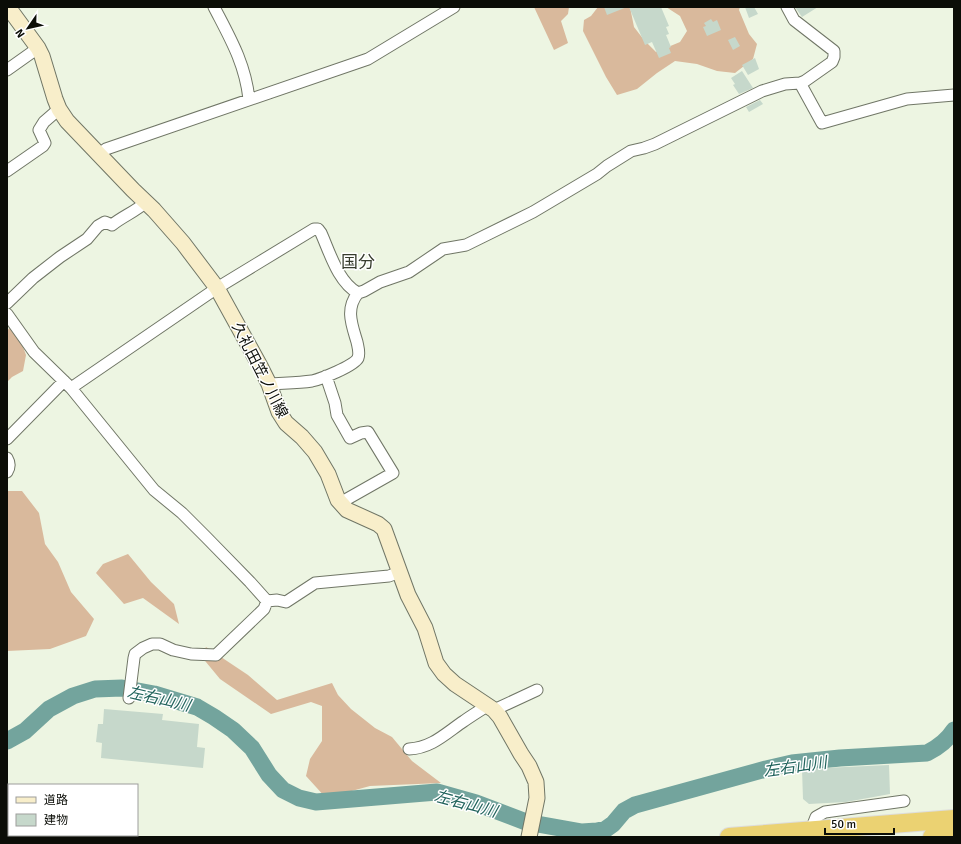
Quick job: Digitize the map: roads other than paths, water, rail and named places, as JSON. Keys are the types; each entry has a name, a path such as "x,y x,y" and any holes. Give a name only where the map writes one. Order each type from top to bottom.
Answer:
{"highway":[{"path":"729,837 812,834 914,822 954,819"},
{"path":"932,837 954,835"}],"main road":[{"name":"久礼田笠ノ川線","path":"8,7 38,48 42,56 55,99 59,109 67,121 146,202 183,243 217,288 260,366 269,384 279,412 286,423 302,437 315,452 328,474 340,503"},
{"path":"340,503 347,510 378,524 384,529 408,595 424,628 436,663 444,674 455,684 490,708 506,726 512,739 529,766 536,782 537,798 529,836"}],"street":[{"path":"214,7 238,53 246,81 249,99"},
{"path":"99,154 106,149 249,99 368,60 454,7"},
{"path":"269,384 314,380 341,370 353,363 358,358 359,349 350,317 350,307 353,299 358,293 380,282 409,272 443,249 466,245 533,212 584,182 631,151 655,144 762,91 785,84 800,83 805,81 828,66 834,57 834,51 831,47 794,20 787,7"},
{"path":"7,70 38,48"},
{"path":"800,83 822,123 907,99 954,95"},
{"path":"7,171 43,146 45,143 39,130 44,122 59,109"},
{"path":"7,303 33,278 60,257 87,239 98,226 105,222 112,225 120,218 137,211 146,202"},
{"path":"7,439 67,384 217,288 314,229 318,229 321,233 336,267 345,282 352,290 358,293"},
{"path":"7,314 34,352 67,384 154,490 182,513 206,536 267,601"},
{"path":"326,376 335,403 337,415 350,438 361,433 368,432 393,472 340,503"},
{"path":"7,458 10,462 7,472"},
{"path":"267,601 277,600 286,602 315,583 389,576 400,572"},
{"path":"130,693 135,654 143,648 152,644 160,644 173,650 191,654 216,655 264,609 267,601"},
{"path":"409,749 418,749 440,740 463,722 490,708 537,690"},
{"path":"812,834 816,817 825,812 904,801"}],"waterway":[{"name":"左右山川","path":"7,741 25,731 49,709 73,696 95,689 122,688 154,694 197,707 214,717 233,730 252,748 269,775 283,790 299,798 316,802 437,792 476,803 526,822 582,832 606,829 613,824 624,811 635,805 792,763 840,758 927,753 942,743 954,730"}],"district":[{"name":"国分","path":"358,262"}]}
